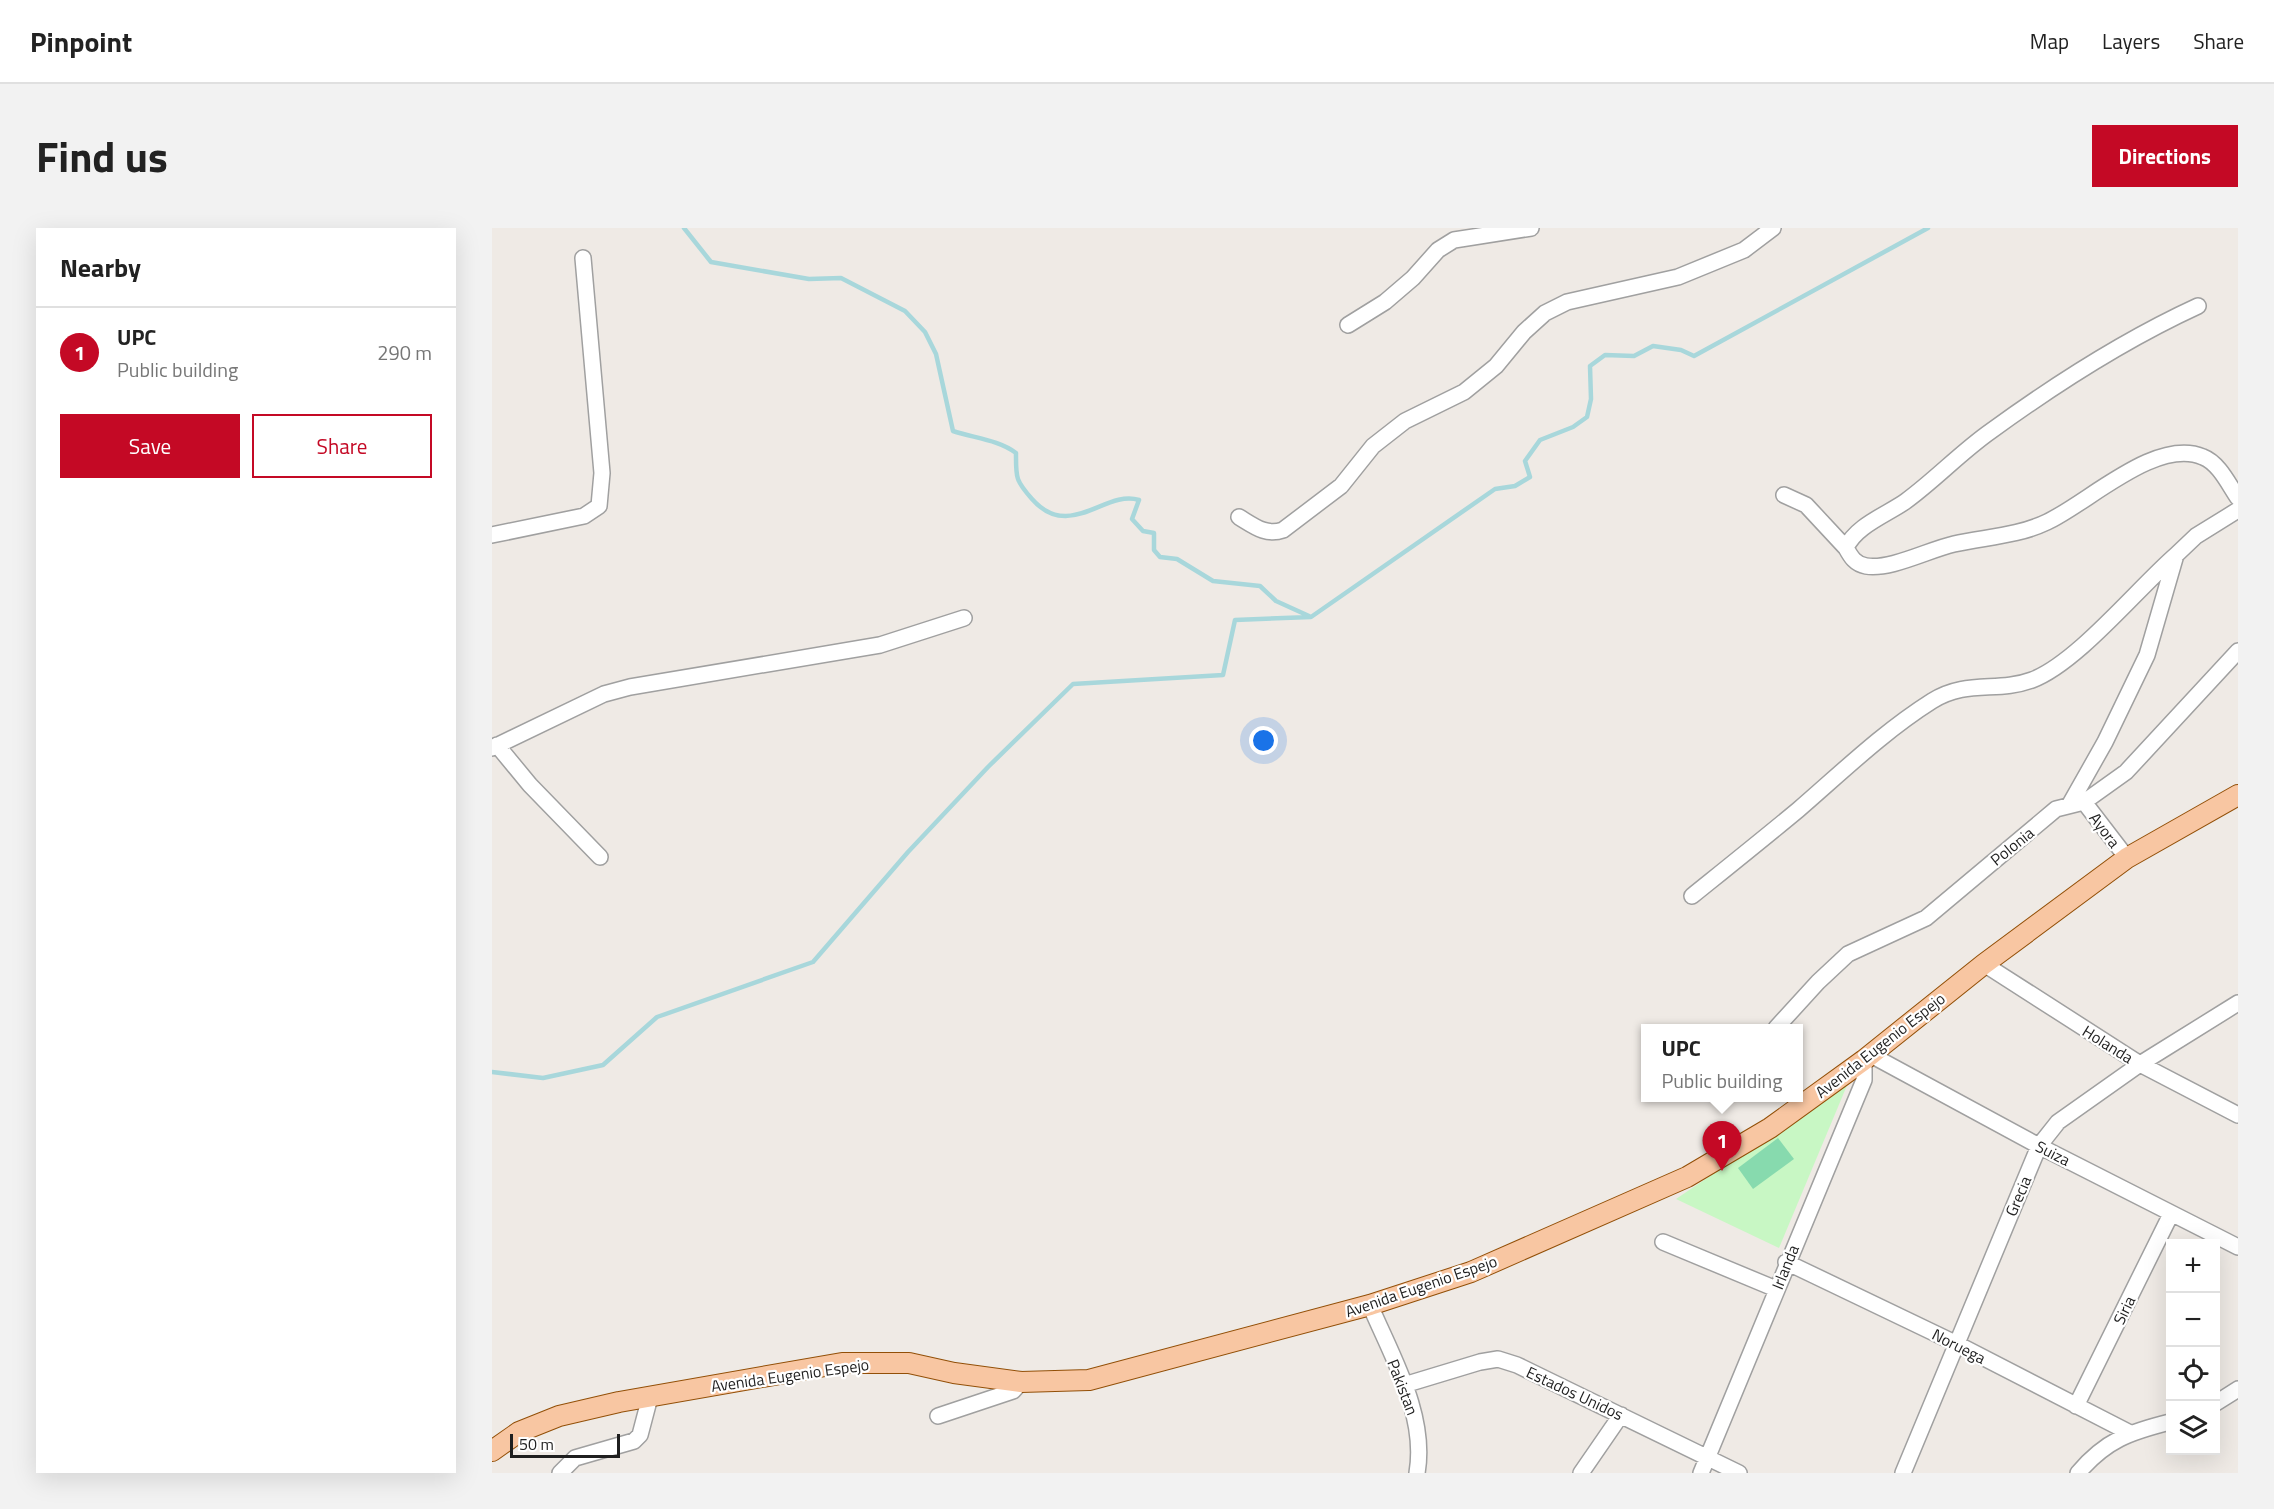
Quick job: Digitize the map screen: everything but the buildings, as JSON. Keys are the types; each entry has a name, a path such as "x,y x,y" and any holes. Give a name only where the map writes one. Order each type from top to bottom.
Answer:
{"main road":[{"name":"Avenida Eugenio Espejo","path":"492,1451 519,1432 540,1422 650,1397 862,1361 909,1363 954,1373 1021,1382 1071,1381 1111,1376 1370,1305 1472,1272 1687,1177 1770,1128 1868,1058 1984,964 2127,858 2238,795"}],"street":[{"path":"1348,325 1385,302 1413,278 1438,250 1454,240 1531,228"},
{"path":"1239,518 1261,530 1274,533 1283,530 1341,486 1373,446 1405,420 1464,392 1496,366 1524,332 1545,313 1567,302 1678,277 1744,250 1773,228"},
{"path":"492,535 584,516 599,506 602,494 602,473 583,258"},
{"path":"1846,548 1856,535 1907,500 1989,432 2095,360 2160,323 2198,306"},
{"path":"1784,495 1806,505 1846,548 1853,560 1863,566 1878,567 1953,544 2010,534 2046,523 2112,481 2165,456 2188,454 2203,456 2214,463 2238,498"},
{"path":"1692,896 1896,725 1953,689 1984,685 2008,686 2033,680 2088,640 2196,536 2238,510"},
{"path":"2077,803 2147,655 2176,555"},
{"path":"600,857 495,746 604,694 630,687 880,645 964,618"},
{"name":"Polonia","path":"1780,1024 1818,982 1848,954 1926,918 2056,809 2077,803 2126,772 2238,651"},
{"name":"Ayora","path":"2077,803 2127,858"},
{"name":"Holanda","path":"1984,964 2140,1064 2238,1115"},
{"name":"Grecia","path":"1903,1473 1955,1343 2039,1146 2058,1122 2140,1064 2238,1003"},
{"name":"Suiza","path":"1868,1058 2238,1247"},
{"name":"Irlanda","path":"1701,1473 1786,1262 1864,1080 1868,1058"},
{"name":"Siria","path":"2076,1406 2171,1214"},
{"path":"1663,1242 1776,1289"},
{"name":"Noruega","path":"1786,1262 1955,1343 2130,1432"},
{"name":"Pakistan","path":"1370,1305 1404,1385 1417,1425 1417,1473"},
{"name":"Estados Unidos","path":"1404,1385 1480,1362 1498,1359 1517,1365 1739,1473"},
{"path":"938,1416 1014,1391 1021,1382"},
{"path":"2219,1401 2238,1389"},
{"path":"560,1473 575,1458 634,1441 640,1435 650,1397"},
{"path":"1581,1473 1620,1415"},
{"path":"2078,1473 2093,1456 2130,1432 2166,1423"}],"green space":[{"path":"1848,1083 1779,1248 1676,1199"},
{"path":"1778,1138 1794,1159 1753,1189 1738,1168"}],"waterway":[{"path":"684,228 711,262 809,279 841,278 905,311 925,332 936,354 953,431 994,442 1016,453 1019,482 1032,499 1046,511 1060,516 1074,515 1113,501 1139,500 1132,519 1143,531 1154,533 1154,550 1160,557 1177,559 1213,581 1260,586 1276,601 1309,616"},
{"path":"492,1072 543,1078 603,1065 657,1017 813,962 908,852 988,767 1073,684 1223,675 1235,620 1311,617 1495,489 1515,486 1530,477 1525,461 1540,440 1573,427 1587,417 1591,399 1590,366 1605,355 1634,356 1653,346 1681,350 1694,356 1928,228"}],"place":[{"name":"UPC","path":"1722,1171"}]}
